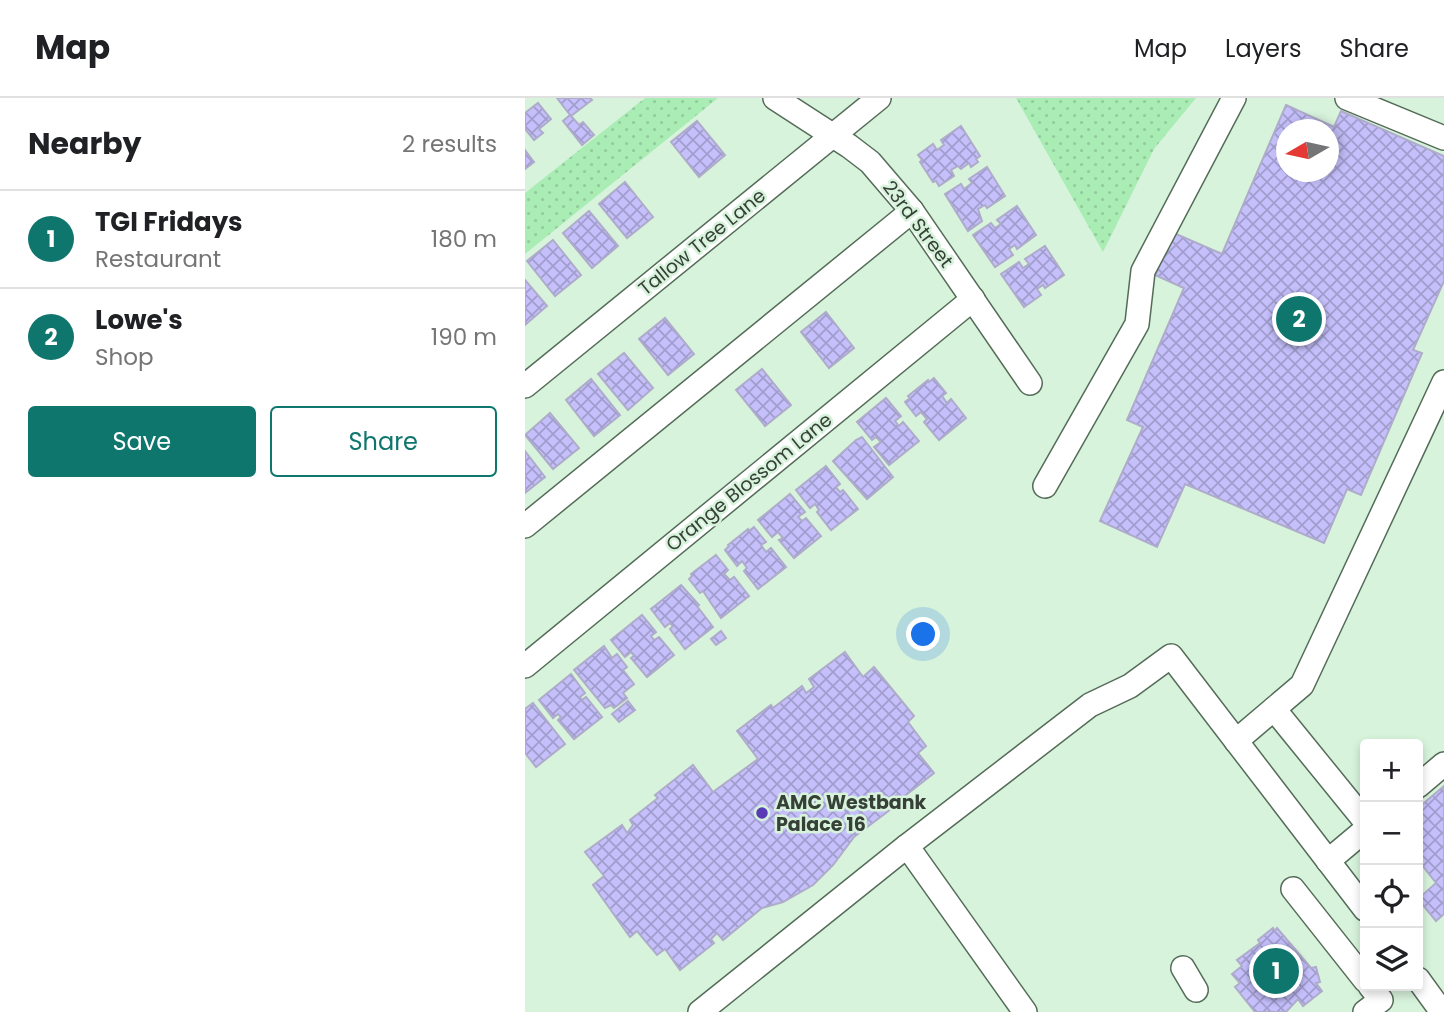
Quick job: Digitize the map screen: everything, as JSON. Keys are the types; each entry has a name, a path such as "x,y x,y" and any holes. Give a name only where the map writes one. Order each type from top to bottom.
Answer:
{"street":[{"name":"23rd Street","path":"775,98 870,163 912,211 1030,383"},
{"name":"Tallow Tree Lane","path":"525,386 879,98"},
{"path":"1045,486 1137,324 1143,271 1234,98"},
{"path":"1347,98 1444,138"},
{"path":"525,526 912,211"},
{"name":"Orange Blossom Lane","path":"525,666 973,299"},
{"path":"1236,741 1302,685 1444,382"},
{"path":"700,1012 907,846 1090,705 1130,685 1171,656 1360,903"},
{"path":"1274,709 1360,815"},
{"path":"1423,782 1444,764"},
{"path":"1328,861 1360,834"},
{"path":"907,846 1025,1012"},
{"path":"1293,889 1360,974"},
{"path":"1183,968 1196,990"},
{"path":"1423,986 1442,1011"},
{"path":"1365,1012 1381,1000 1374,991"}],"green space":[{"path":"645,98 718,98 525,254 525,193"},
{"path":"1016,98 1196,98 1154,149 1103,252"}],"building":[{"path":"557,98 592,100 571,116 579,125 583,122 594,135 582,145 563,121 570,115"},
{"path":"538,103 551,119 539,129 543,133 534,140 525,129 525,113"},
{"path":"1286,105 1317,119 1280,119"},
{"path":"1341,111 1444,156 1444,281 1413,350 1422,353 1361,495 1347,489 1324,543 1185,484 1157,547 1100,521 1143,427 1127,420 1184,288 1155,275 1174,233 1222,254 1276,128 1276,182 1339,182 1338,119"},
{"path":"697,121 725,155 699,177 671,142"},
{"path":"961,126 980,156 976,159 978,162 971,167 969,163 961,169 958,166 951,170 954,176 939,186 936,181 933,182 918,155 933,144 937,150 944,145 941,140"},
{"path":"525,150 534,162 525,169"},
{"path":"987,167 1005,196 987,208 985,205 978,209 982,221 968,231 945,194 961,184 964,189 972,183 969,179"},
{"path":"625,182 653,217 627,238 599,204"},
{"path":"1017,206 1036,235 1017,249 1015,245 1009,249 1013,255 995,267 973,235 991,223 995,228 1001,224 997,220"},
{"path":"589,211 618,246 592,268 563,233"},
{"path":"553,240 581,275 555,296 527,261"},
{"path":"1045,246 1064,275 1045,288 1043,285 1037,289 1041,295 1024,307 1001,274 1019,262 1023,268 1029,264 1025,259"},
{"path":"525,280 547,306 525,325"},
{"path":"826,312 854,348 829,368 801,332"},
{"path":"665,318 694,354 668,375 639,339"},
{"path":"624,353 653,388 628,410 598,374"},
{"path":"762,369 791,405 765,426 736,390"},
{"path":"934,378 946,393 942,396 947,403 951,399 966,418 939,440 924,422 927,419 921,412 916,416 905,402 910,398 908,396"},
{"path":"591,379 620,415 594,436 566,400"},
{"path":"886,398 901,416 895,421 899,426 903,422 919,441 889,465 874,447 881,442 876,437 872,440 857,422"},
{"path":"550,413 579,448 553,469 525,435"},
{"path":"862,437 893,477 867,499 833,461"},
{"path":"525,451 545,477 525,493"},
{"path":"826,466 840,484 836,487 840,492 843,490 858,509 831,530 817,512 819,510 815,504 810,508 796,490"},
{"path":"790,494 805,512 798,517 802,521 806,518 821,536 794,558 779,540 783,538 778,532 772,537 758,520"},
{"path":"754,527 766,542 761,545 766,552 771,548 786,567 758,589 744,571 747,568 742,561 737,566 725,550 748,529 749,531"},
{"path":"716,555 728,570 724,574 730,580 734,577 749,596 721,618 703,591 700,593 689,579 691,574"},
{"path":"681,585 699,605 697,606 713,627 685,649 670,629 673,626 670,623 665,627 651,609"},
{"path":"642,615 656,632 651,636 654,640 659,637 674,655 647,677 631,658 634,656 631,652 625,657 611,640"},
{"path":"721,631 726,638 716,645 711,639"},
{"path":"604,646 612,658 617,654 627,667 623,670 634,684 623,693 627,698 614,708 611,705 605,708 574,670"},
{"name":"AMC Westbank Palace 16","path":"845,652 863,677 874,667 914,716 908,722 926,746 918,753 934,773 901,799 897,795 891,800 895,806 854,837 833,865 813,885 783,902 762,908 723,940 717,933 711,939 714,943 680,970 665,949 657,955 637,931 630,937 593,885 604,876 585,852 622,825 627,833 633,825 630,820 658,798 655,795 693,765 713,792 758,759 737,731 802,686 806,693 814,687 809,679"},
{"path":"571,674 585,693 580,697 582,700 586,697 602,717 574,739 558,720 561,717 558,714 553,718 539,700"},
{"path":"628,701 635,710 619,722 612,714"},
{"path":"533,703 565,744 536,767 525,753 525,709"},
{"path":"1444,786 1444,914 1436,921 1423,905 1423,895 1436,883 1423,866 1423,804"},
{"path":"1273,928 1275,931 1277,928 1311,968 1316,967 1320,982 1316,983 1322,991 1303,1006 1298,999 1286,1012 1255,1012 1235,987 1240,983 1232,974 1242,966 1237,960 1260,943 1258,940"}],"place":[{"name":"Lowe's","path":"1299,319"},
{"name":"AMC Westbank Palace 16","path":"762,813"},
{"name":"TGI Fridays","path":"1276,971"}]}
